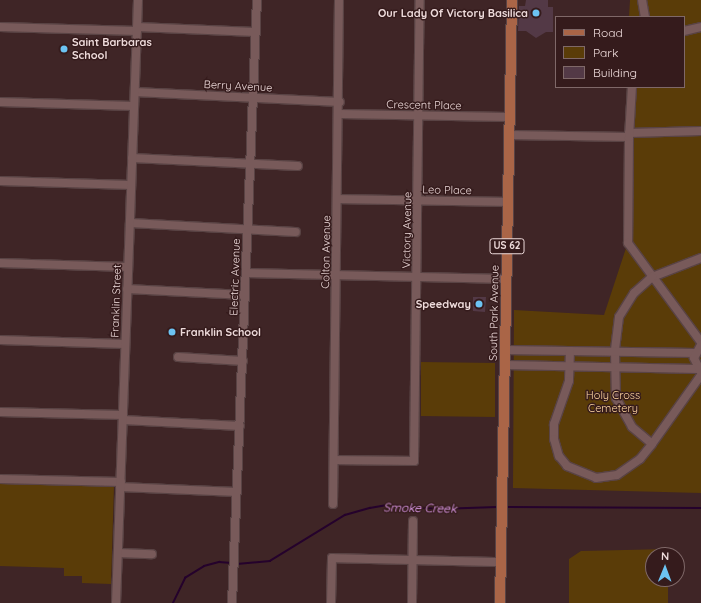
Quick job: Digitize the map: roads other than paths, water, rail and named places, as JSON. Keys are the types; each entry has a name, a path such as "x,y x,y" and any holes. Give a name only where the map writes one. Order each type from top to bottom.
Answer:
{"main road":[{"name":"South Park Avenue","path":"500,603 506,365 512,0"}],"street":[{"name":"Franklin Street","path":"116,603 138,0"},
{"name":"Electric Avenue","path":"232,603 243,361 256,0"},
{"name":"Colton Avenue","path":"333,504 340,114 339,0"},
{"name":"Victory Avenue","path":"334,460 414,461 420,116 420,0"},
{"path":"642,0 645,16"},
{"path":"0,26 255,32"},
{"path":"685,31 701,27"},
{"path":"570,351 567,392 554,424 554,439 559,456 567,466 596,478 617,475 640,459 652,444 700,372 695,353 701,344 628,243 628,135 632,88"},
{"name":"Berry Avenue","path":"135,92 340,102"},
{"path":"0,102 134,106"},
{"name":"Crescent Place","path":"340,114 509,117"},
{"path":"509,135 628,135 701,131"},
{"path":"132,158 298,166"},
{"path":"0,181 131,185"},
{"name":"Leo Place","path":"338,199 508,202"},
{"path":"130,223 296,232"},
{"path":"652,444 632,427 616,398 614,352 619,317 634,293 652,277 701,258"},
{"path":"0,263 128,267"},
{"path":"246,273 507,279"},
{"path":"128,289 245,295"},
{"path":"0,340 126,344"},
{"path":"506,350 695,353"},
{"path":"178,357 243,361"},
{"path":"506,365 614,367 700,372"},
{"path":"0,412 123,417 240,426"},
{"path":"0,479 120,484 237,492"},
{"path":"412,603 413,521"},
{"path":"118,552 152,554"},
{"path":"331,603 332,558 501,562"}],"waterway":[{"name":"Smoke Creek","path":"237,564 270,561 345,515 370,508 387,505 438,509 497,507"},
{"name":"Smoke Creek","path":"505,507 701,508"},
{"name":"Smoke Creek","path":"173,603 185,578 204,566 219,562 232,563"}],"place":[{"name":"Our Lady Of Victory Basilica","path":"536,13"},
{"name":"Saint Barbaras School","path":"64,49"},
{"name":"Speedway","path":"479,304"},
{"name":"Franklin School","path":"172,332"}],"park label":[{"name":"Holy Cross Cemetery","path":"613,402"}]}
